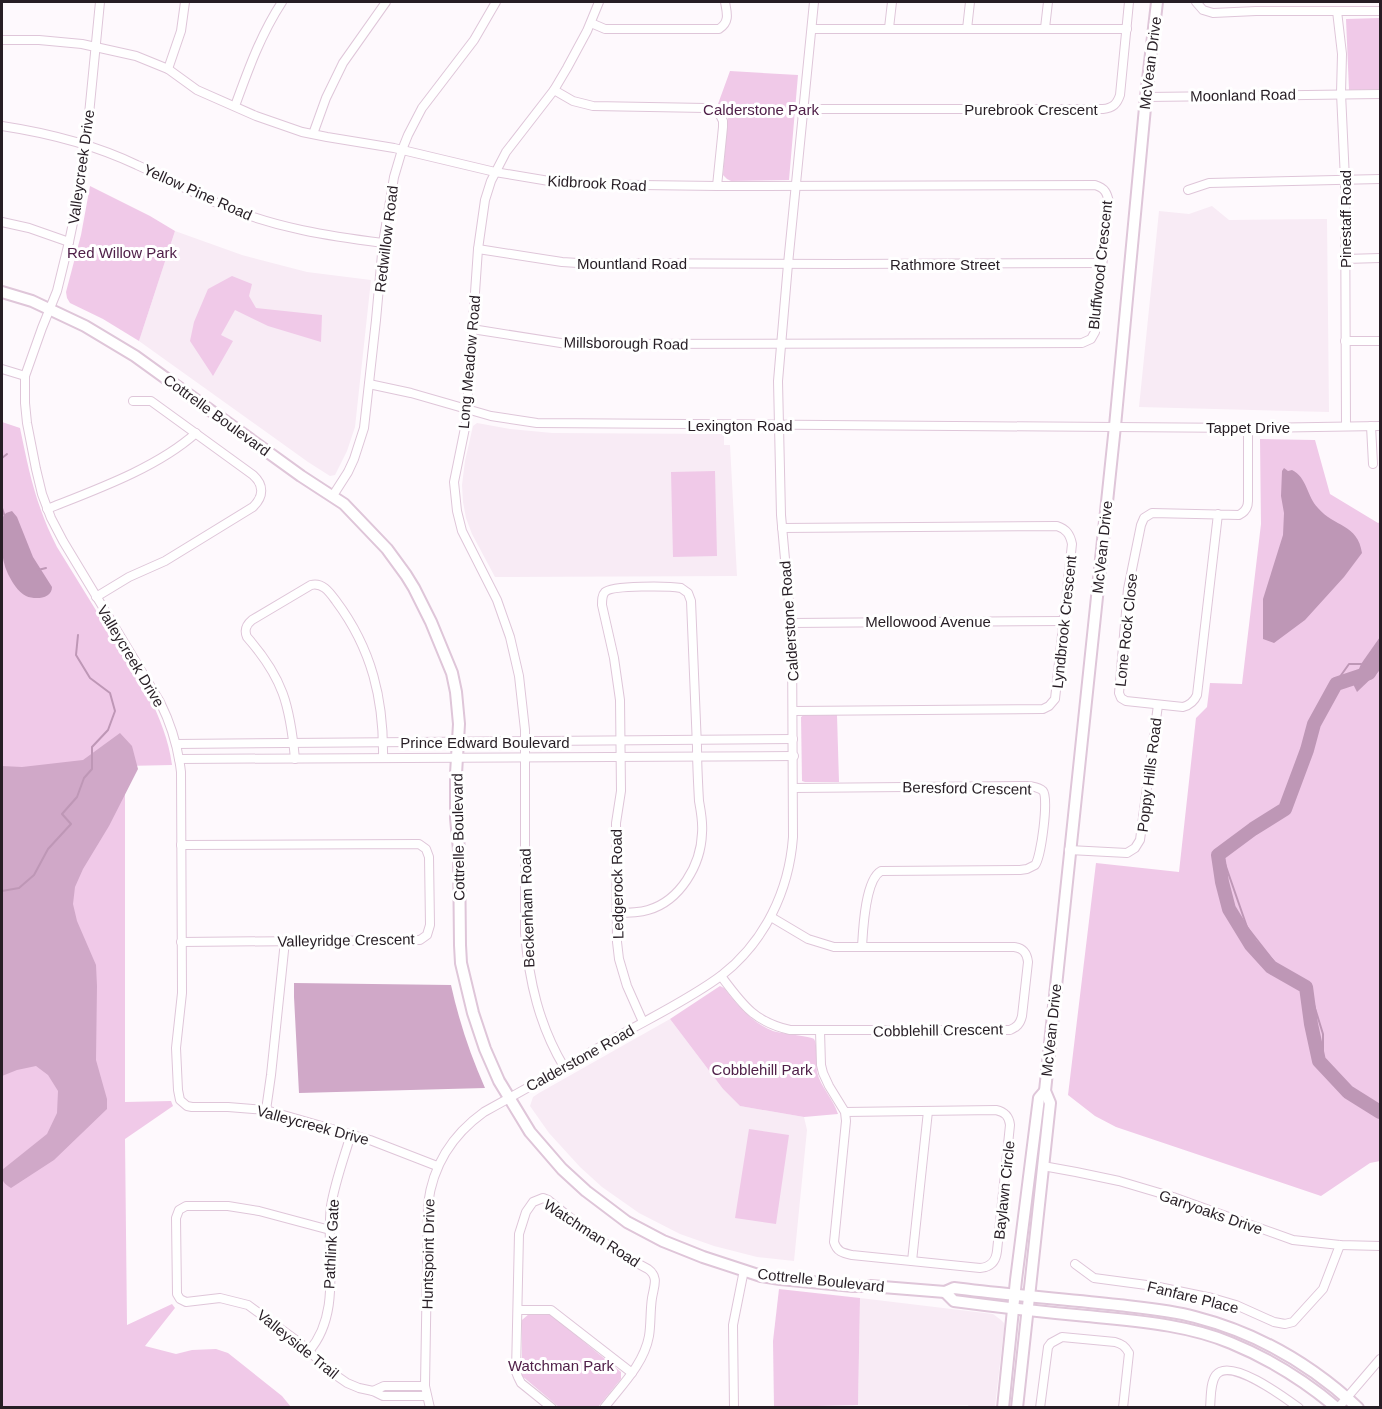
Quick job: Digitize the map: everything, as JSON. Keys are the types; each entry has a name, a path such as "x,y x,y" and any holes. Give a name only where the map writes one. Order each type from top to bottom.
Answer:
{"main road":[{"name":"McVean Drive","path":"1017,1407 1050,1102 1045,1092 1069,850 1115,426 1157,2"},
{"name":"Cottrelle Boulevard","path":"2,292 32,301 86,326 124,348 301,476 344,504 387,549 406,575 424,608 452,673 458,712 456,818 459,850 459,928 461,963 473,1013 499,1081 509,1098 530,1132 576,1183 612,1212 643,1231 703,1257 761,1276 853,1286 945,1292 954,1288 1095,1302 1172,1312 1214,1323 1246,1334 1285,1353 1318,1374 1358,1407"},
{"name":"McVean Drive","path":"1003,1407 1014,1295 1039,1098 1045,1092"},
{"name":"Cottrelle Boulevard","path":"945,1292 954,1301 1140,1322 1187,1329 1211,1336 1277,1365 1337,1407"}],"street":[{"name":"Valleycreek Drive","path":"100,2 86,145 78,199 57,291 25,376 27,423 39,481 48,509 63,541 160,702 176,744 181,772 182,993 176,1048 179,1097 185,1104 192,1107 266,1110 351,1134 437,1166"},
{"path":"168,69 182,31 185,2"},
{"path":"235,106 264,32 282,2"},
{"path":"313,134 326,98 343,63 386,2"},
{"name":"Redwillow Road","path":"332,497 348,472 358,448 365,418 383,243 394,177 402,150 422,108 474,40 496,2"},
{"name":"Long Meadow Road","path":"525,741 522,695 510,637 490,585 467,541 457,511 454,482 465,423 478,249 486,200 495,172 506,152 554,90 591,23 599,2"},
{"path":"591,23 605,29 719,29 727,21 725,2"},
{"name":"Calderstone Road","path":"509,1098 669,1009 721,976 749,949 771,917 791,862 794,837 794,739 791,623 782,528 778,381 814,2"},
{"path":"889,28 892,2"},
{"path":"967,29 970,2"},
{"path":"1045,28 1048,2"},
{"name":"Purebrook Crescent","path":"804,109 1104,110 1118,101 1120,95 1129,2"},
{"path":"1196,2 1203,10 1213,13 1380,11"},
{"name":"Pinestaff Road","path":"1337,11 1342,54 1341,93 1345,180 1346,426"},
{"path":"812,29 1126,28"},
{"name":"Kidbrook Road","path":"2,40 39,40 96,46 136,56 168,69 197,90 278,124 313,134 402,150 495,172 567,184 796,186"},
{"path":"554,90 573,101 593,106 706,108 718,111 723,127 717,186"},
{"name":"Moonland Road","path":"1146,97 1380,93"},
{"name":"Yellow Pine Road","path":"2,126 86,145 136,164 204,198 247,215 321,235 383,243"},
{"path":"1188,190 1209,183 1380,179"},
{"name":"Bluffwood Crescent","path":"781,345 1085,343 1094,336 1095,332 1109,202 1105,190 1095,185 796,186"},
{"path":"2,222 29,228 69,242"},
{"name":"Mountland Road","path":"478,249 578,263 788,264"},
{"path":"1345,259 1380,258"},
{"name":"Rathmore Street","path":"788,264 1102,263"},
{"name":"Millsborough Road","path":"472,329 567,344 781,345"},
{"path":"1345,341 1380,341"},
{"path":"2,369 25,376"},
{"name":"Lexington Road","path":"369,384 411,393 500,418 537,423 1115,426"},
{"path":"96,597 129,577 165,561 253,507 262,494 262,487 253,475 196,433 151,401 133,401"},
{"name":"Tappet Drive","path":"1115,426 1248,428 1380,426"},
{"path":"1371,426 1372,464"},
{"name":"Lone Rock Close","path":"1218,514 1197,695 1192,704 1183,707 1126,701 1119,693 1128,589 1144,518 1152,513 1218,514 1239,515 1246,510 1248,505 1248,428"},
{"path":"48,509 137,472 186,442 196,433"},
{"name":"Lyndbrook Crescent","path":"782,528 1057,526 1063,528 1071,537 1072,544 1055,699 1049,706 1043,709 793,711"},
{"path":"295,759 289,711 281,686 269,665 245,633 252,620 315,584 322,586 333,597 362,645 378,694 383,730 383,758"},
{"name":"Ledgerock Road","path":"643,1022 622,971 617,942 615,823 621,791 622,757 619,686 602,605 603,594 610,589 681,588 685,589 690,597 696,741"},
{"name":"Mellowood Avenue","path":"791,623 1064,621"},
{"name":"Poppy Hills Road","path":"1069,850 1127,853 1136,848 1140,840 1158,705"},
{"name":"Prince Edward Boulevard","path":"176,744 794,739"},
{"name":"Beckenham Road","path":"525,741 526,953 537,1007 564,1067"},
{"path":"616,913 644,911 663,904 680,890 692,871 699,854 702,835 696,741"},
{"name":"Prince Edward Boulevard","path":"179,759 794,756"},
{"name":"Beresford Crescent","path":"794,788 1029,786 1040,789 1044,793 1039,856 1035,865 1020,870 881,871 872,882 864,920 862,948"},
{"name":"Valleyridge Crescent","path":"181,845 415,843 422,845 429,857 430,925 424,938 417,940 182,942"},
{"name":"Cobblehill Crescent","path":"721,976 744,1006 762,1020 779,1028 790,1030 1010,1030 1016,1028 1020,1023 1028,962 1021,948 834,947 808,939 771,917"},
{"path":"266,1110 285,941"},
{"path":"820,1031 823,1073 845,1112"},
{"name":"Huntspoint Drive","path":"430,1407 425,1386 429,1195 437,1166 455,1139 484,1112 509,1098"},
{"name":"Baylawn Circle","path":"996,1110 1003,1112 1010,1119 997,1255 989,1266 980,1268 840,1252 835,1246 835,1234 845,1112 996,1110"},
{"path":"912,1261 928,1111"},
{"name":"Pathlink Gate","path":"309,1351 320,1336 329,1303 331,1208 334,1190 351,1134"},
{"name":"Garryoaks Drive","path":"1043,1166 1119,1181 1173,1197 1293,1240 1380,1246"},
{"name":"Watchman Road","path":"552,1407 521,1383 516,1371 519,1234 526,1212 533,1202 543,1198 603,1243 654,1274 656,1282 652,1299 649,1338 641,1359 632,1373 604,1407"},
{"name":"Valleyside Trail","path":"330,1230 259,1211 228,1206 186,1206 177,1213 177,1294 180,1299 189,1302 220,1298 249,1305 282,1329 334,1374 359,1388 383,1396 427,1396"},
{"name":"Fanfare Place","path":"1075,1264 1094,1278 1154,1286 1212,1298 1236,1305 1274,1322 1285,1324 1293,1322 1323,1289 1340,1245"},
{"path":"734,1407 733,1325 744,1270"},
{"path":"518,1310 545,1309 556,1312 632,1373"},
{"path":"1040,1407 1047,1347 1056,1339 1067,1337 1115,1342 1126,1348 1129,1353 1123,1407"},
{"path":"1337,1407 1380,1359"},
{"path":"1210,1407 1214,1378 1225,1369 1238,1372 1265,1385 1299,1407"},
{"name":"Valleyside Trail","path":"372,1391 384,1386 425,1386"}],"shaded area":[{"path":"1212,206 1229,220 1327,219 1329,412 1139,407 1159,211 1189,214"},
{"path":"175,231 242,255 307,272 371,280 355,427 347,451 335,475 330,476 308,462 139,341"},
{"path":"477,423 552,433 724,434 724,445 730,445 737,576 495,577 472,534 463,502 462,485 465,461 473,426"},
{"path":"1284,468 1288,471 1292,470 1301,477 1314,503 1324,514 1356,536 1362,553 1344,577 1305,620 1274,643 1263,639 1263,599 1283,535 1284,513 1281,496"},
{"path":"12,511 17,517 33,557 52,587 46,596 34,598 23,594 13,583 5,567 1,540 2,518 6,513"},
{"path":"1380,637 1380,670 1357,692 1353,684 1361,664"},
{"path":"120,733 132,746 138,769 109,826 83,869 75,887 73,904 77,921 96,965 96,1060 107,1099 107,1109 54,1160 11,1188 3,1181 2,1170 47,1134 57,1113 58,1091 48,1075 36,1066 2,1076 2,766 22,767 83,760"},
{"path":"294,983 451,985 465,1037 485,1088 299,1093"},
{"path":"670,1019 723,1089 740,1106 804,1117 807,1130 794,1261 757,1257 714,1246 680,1234 639,1213 602,1187 580,1167 549,1133 530,1106 533,1097 539,1093"},
{"path":"860,1298 993,1314 1001,1320 1004,1323 1004,1329 995,1407 858,1405"}],"green space":[{"path":"1380,18 1380,90 1349,90 1346,19"},
{"name":"Calderstone Park","path":"730,71 798,75 789,180 731,181 723,175 728,116 723,107 718,104"},
{"name":"Red Willow Park","path":"90,186 175,231 139,341 103,319 70,303 67,298 66,292 81,235"},
{"path":"232,276 252,284 249,296 256,308 322,315 321,342 268,326 235,310 221,335 233,341 213,376 190,341 194,322 208,289"},
{"path":"2,422 20,428 34,489 50,532 150,698 164,730 172,765 125,766 125,1102 171,1101 173,1106 125,1139 127,1325 172,1304 175,1308 145,1346 176,1354 192,1350 216,1349 228,1353 282,1396 291,1407 2,1407"},
{"path":"1260,439 1315,440 1330,494 1378,523 1380,522 1380,1161 1370,1163 1321,1196 1116,1127 1095,1116 1068,1095 1096,863 1179,872 1196,718 1207,707 1210,683 1242,684 1261,524"},
{"path":"715,471 717,556 673,557 671,472"},
{"path":"804,715 837,715 839,782 802,781 801,717"},
{"name":"Cobblehill Park","path":"720,986 746,1013 765,1027 777,1032 814,1039 817,1072 838,1114 804,1117 740,1106 723,1089 670,1019"},
{"path":"749,1129 789,1135 776,1224 735,1218"},
{"path":"779,1289 860,1298 858,1405 774,1407 773,1341"},
{"name":"Watchman Park","path":"529,1314 551,1315 621,1372 621,1379 598,1407 560,1408 522,1376 522,1320"}],"waterway":[{"path":"2,458 7,454"},
{"path":"2,508 5,517"},
{"path":"38,570 46,568"},
{"path":"2,891 19,888 34,875 48,849 71,824 62,814 77,797 84,778 92,769 92,747 108,730 115,711 110,693 90,678 76,655 78,635"},
{"path":"1380,655 1369,673 1336,684 1314,724 1285,809 1218,855 1229,909 1251,945 1271,967 1306,987 1319,1061 1348,1092 1380,1112"},
{"path":"1361,664 1349,664 1312,716 1309,748 1301,781 1289,801 1268,821 1241,835 1228,847 1223,858 1247,927 1275,963 1301,980 1314,1005 1323,1034 1323,1060 1362,1098"}]}
